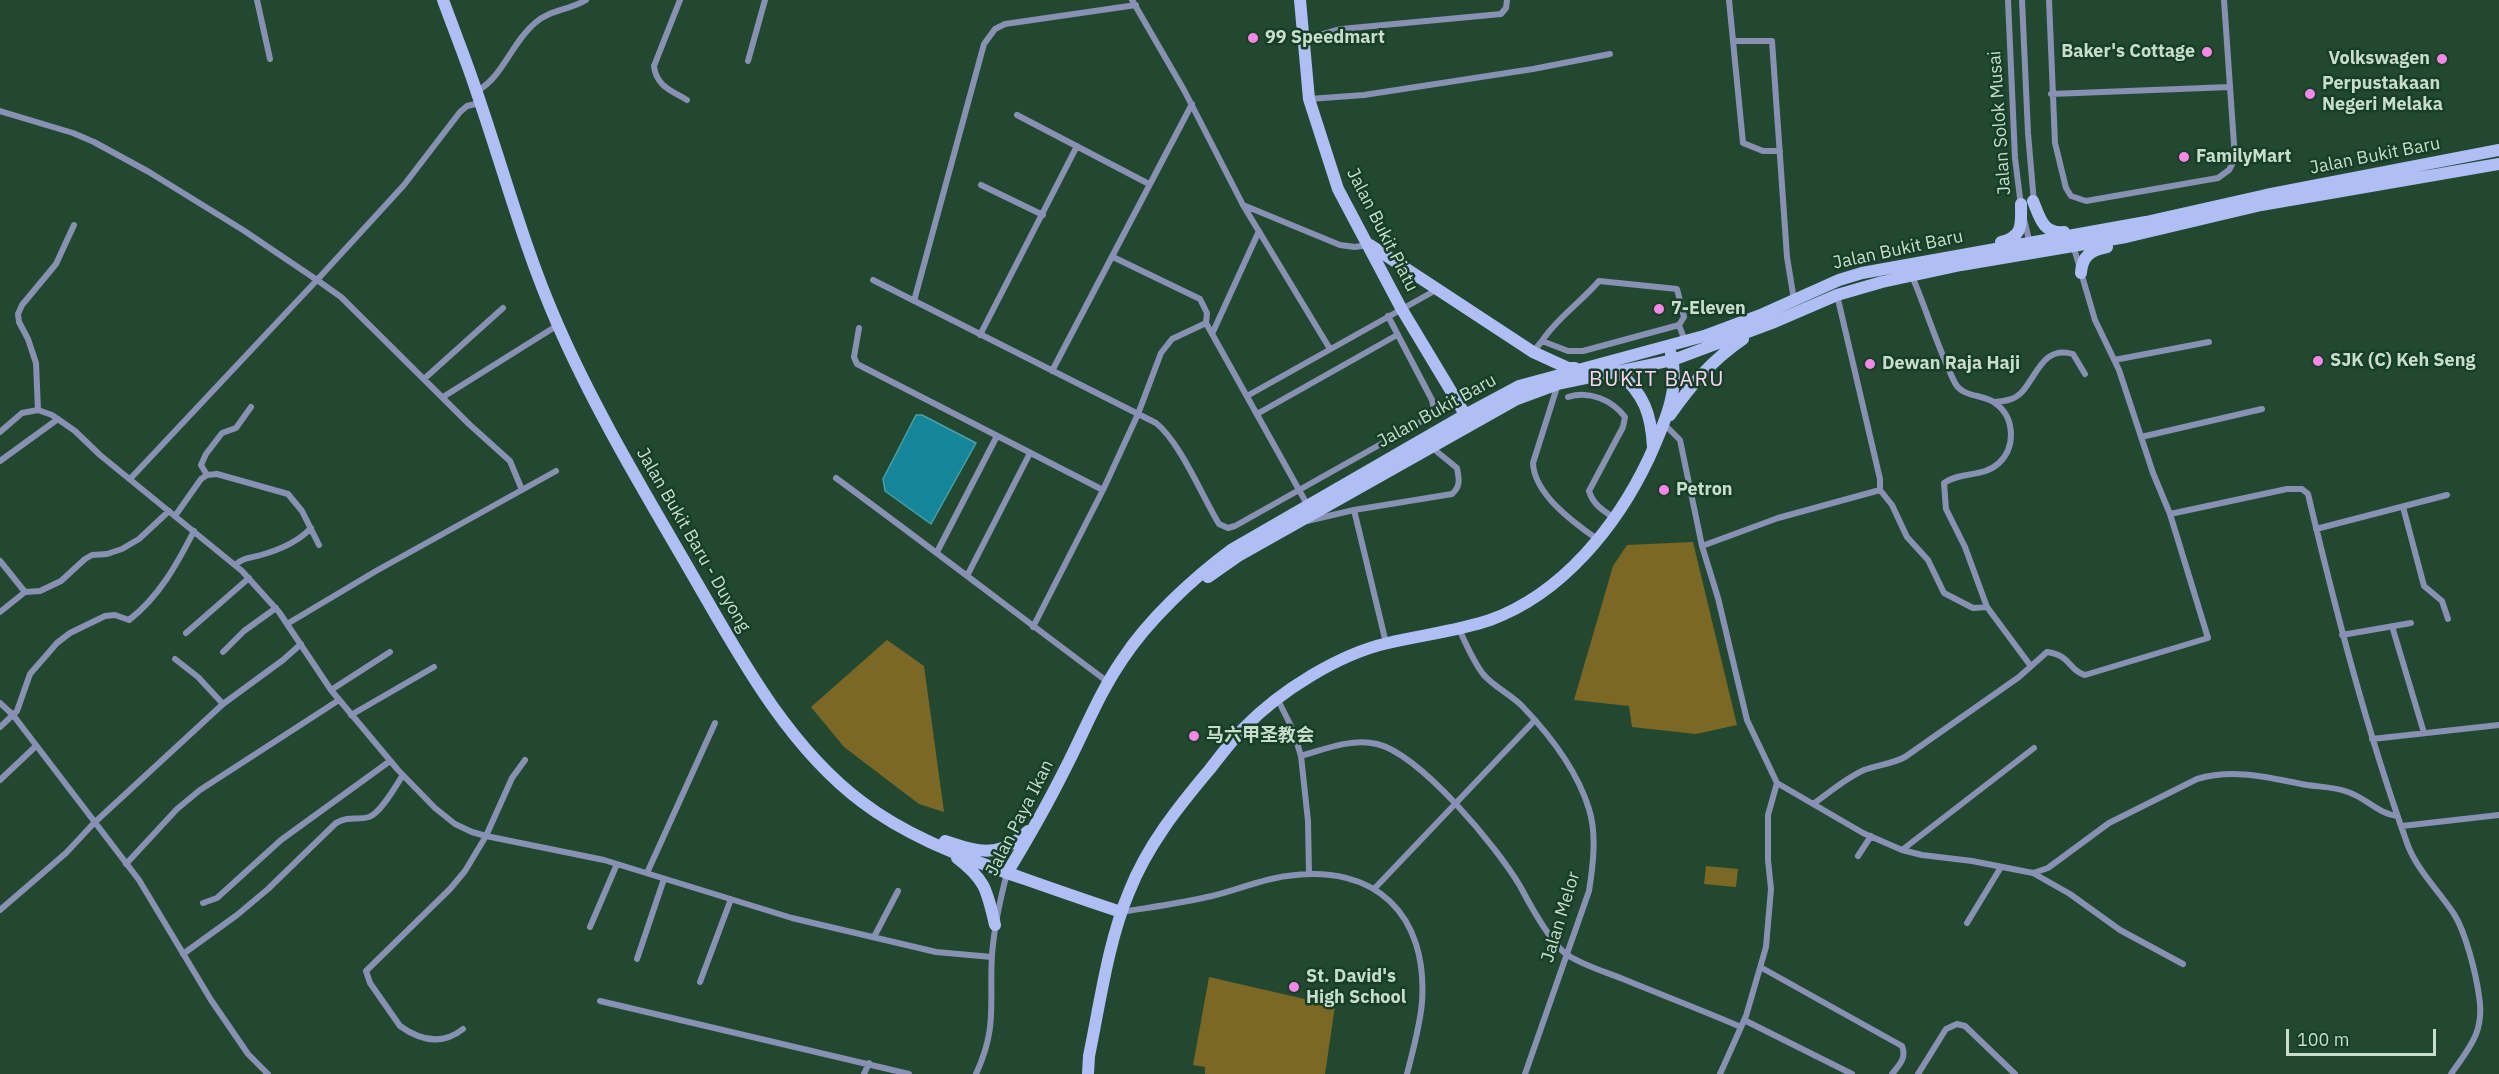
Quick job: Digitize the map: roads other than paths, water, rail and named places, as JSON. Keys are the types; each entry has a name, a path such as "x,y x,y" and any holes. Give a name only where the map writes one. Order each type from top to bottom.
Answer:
{"main road":[{"name":"Jalan Bukit Baru - Duyong","path":"443,0 558,325 619,447 750,673 773,707 814,758 860,801 896,825 947,850 1040,886 1121,912"},
{"name":"Jalan Bukit Piatu","path":"1300,0 1309,99 1338,189 1350,216 1369,245 1401,308 1468,419"},
{"name":"Jalan Bukit Baru","path":"2073,241 2181,213 2499,150"},
{"name":"Jalan Bukit Baru","path":"1311,510 1468,419 1519,386 1670,347 1763,314 1839,280 1895,267 2037,247 2203,219 2279,202 2499,164"},
{"path":"2027,202 2046,229 2056,233 2181,213"},
{"path":"1895,267 1944,253 2011,239 2020,230 2027,202"},
{"path":"2081,273 2082,262 2088,254 2097,249 2180,231 2203,219"},
{"path":"1369,245 1436,291 1533,352 1568,368 1581,369"},
{"name":"Jalan Bukit Baru","path":"1468,419 1558,384 1673,360 1837,295 1882,282 2037,247"},
{"path":"1088,1074 1098,1012 1121,912 1147,854 1180,805 1245,726 1293,688 1342,659 1386,643 1459,629 1507,612 1542,593 1571,569 1613,517 1653,448 1664,424 1687,390 1730,348 1772,322"},
{"path":"1664,424 1672,390 1673,360 1670,347"},
{"path":"1619,372 1636,390 1648,411 1653,448"},
{"name":"Jalan Paya Ikan","path":"1169,605 1238,556 1298,522 1311,510"},
{"name":"Jalan Paya Ikan","path":"1008,873 1037,822 1108,682 1130,649 1169,605 1206,569 1231,550 1311,510"},
{"path":"896,825 977,851 990,851 1011,844 1037,822"},
{"path":"947,850 982,881 988,894 995,925"}],"street":[{"path":"257,0 270,59"},
{"path":"130,479 404,185 460,112 478,97 523,34 545,15 586,0"},
{"path":"680,0 654,66 659,82 687,100"},
{"path":"748,61 765,0"},
{"path":"1302,40 1341,29 1501,14 1506,9 1507,0"},
{"path":"1729,0 1743,143 1763,151 1780,151"},
{"name":"Jalan Solok Musai","path":"2008,0 2012,106 2027,202 2037,247"},
{"name":"Jalan Solok Musai","path":"2022,0 2027,202 2037,247"},
{"path":"2049,0 2051,94 2055,143 2066,188 2071,196 2086,201 2218,178 2229,170 2235,159 2224,0"},
{"path":"914,301 972,86 989,35 995,28 1005,24 1134,3 1192,104 1244,205 1330,349"},
{"path":"1733,41 1772,41 1787,257 1793,299 1799,311"},
{"path":"1309,99 1364,95 1533,69 1610,54"},
{"path":"2051,94 2230,87"},
{"path":"1052,371 1192,104"},
{"path":"0,111 73,133 94,142 149,172 243,230 341,297 510,461 522,490"},
{"path":"1017,115 1149,184"},
{"path":"980,335 1077,146"},
{"path":"981,185 1043,215"},
{"path":"1244,205 1340,245 1355,247 1369,245"},
{"path":"38,410 36,363 28,339 19,322 18,314 22,304 56,264 74,225"},
{"path":"1212,334 1260,231"},
{"path":"1813,804 1866,769 1893,763 1905,757 2019,677 2030,664 2047,652 2065,657 2078,673 2085,675 2208,638 2170,514 2114,360 2095,320 2073,241"},
{"path":"1113,257 1200,299 1207,313 1206,323 1311,510"},
{"path":"1912,276 1957,386 1975,397 1995,402 2009,400 2021,393 2042,363 2055,353 2073,354 2085,375"},
{"path":"873,280 1138,414 1166,431 1180,452 1202,497 1223,527 1235,526 1429,417 1434,410 1432,400 1388,316"},
{"path":"1533,352 1551,326 1579,304 1599,281 1677,289 1684,317 1680,325 1685,342"},
{"path":"1247,396 1401,308 1436,291"},
{"path":"1837,295 1880,480 1880,490 1892,505 1907,537 1928,560 1944,593 1973,608 1987,607"},
{"path":"424,379 503,308"},
{"path":"1033,627 1103,490 1138,414 1166,345 1172,339 1206,323"},
{"path":"443,398 558,325"},
{"path":"1542,341 1568,351 1583,351 1680,325"},
{"path":"859,328 854,357 857,364 1103,490"},
{"path":"1257,414 1397,335"},
{"path":"2114,360 2209,342"},
{"path":"1558,384 1533,463 1533,472 1569,520 1597,539"},
{"path":"1568,397 1588,394 1617,407 1625,417 1623,427 1590,491 1591,497 1600,509 1613,517"},
{"path":"1995,402 2005,414 2011,427 2012,440 2009,449 2000,462 1988,471 1949,479 1944,483 1943,490 1946,509 1965,547 1987,607 2030,664"},
{"path":"207,475 201,465 206,454 222,433 236,428 251,407"},
{"path":"2141,437 2262,409"},
{"path":"0,432 22,413 38,410 58,419 235,565 276,608 331,690 351,715 403,775 455,824 486,836 617,864 792,918 936,952 992,957"},
{"path":"0,461 58,419"},
{"path":"1664,424 1680,440 1702,546 1718,598 1747,720 1777,783 1870,836 1902,850 2033,873 2070,894 2120,930 2183,964"},
{"path":"937,552 997,436"},
{"path":"1298,522 1354,510 1444,496 1457,489 1460,483 1457,468 1427,442"},
{"path":"968,574 1030,453"},
{"path":"287,624 376,571 556,471"},
{"path":"175,516 201,479 207,475 217,474 288,494 302,511 319,545"},
{"path":"836,478 968,574 1033,627 1108,682"},
{"path":"2170,514 2253,495 2302,489 2307,494 2342,635 2397,816 2413,857 2456,916 2480,997 2480,1026 2476,1039 2451,1074"},
{"path":"1702,546 1778,518 1880,490"},
{"path":"2316,529 2447,495"},
{"path":"2403,507 2420,576 2429,592 2442,601 2448,619"},
{"path":"1354,510 1386,643"},
{"path":"0,612 25,592 40,591 51,587 93,555 122,549 139,539 169,511"},
{"path":"235,565 244,558 281,548 303,536 311,528"},
{"path":"0,727 17,711 30,674 57,643 70,633 105,616 115,615 129,620 138,614 164,585 195,531"},
{"path":"0,561 25,592"},
{"path":"186,633 249,578"},
{"path":"223,652 244,631 276,608"},
{"path":"2342,635 2411,623"},
{"path":"2392,626 2424,733"},
{"name":"Jalan Melor","path":"1459,629 1481,672 1493,684 1520,703 1549,737 1576,780 1589,809 1592,828 1592,873 1588,891 1525,1074"},
{"path":"0,910 66,853 94,823 223,704 284,660 301,644"},
{"path":"331,690 390,652"},
{"path":"175,659 198,677 223,704"},
{"path":"351,715 434,667"},
{"path":"126,864 177,809 200,790 339,700"},
{"path":"1278,700 1293,730 1301,756 1308,821 1309,874"},
{"path":"0,703 13,715 140,880 211,1000 248,1054 268,1074"},
{"path":"1375,888 1534,720"},
{"path":"647,873 714,723"},
{"path":"2372,739 2499,725"},
{"path":"1301,756 1361,742 1378,744 1398,754 1428,778 1484,835 1506,864 1542,924 1567,956 1742,1023 1852,1074"},
{"path":"0,780 36,746"},
{"path":"1902,850 2034,748"},
{"path":"203,903 217,898 281,840 390,760"},
{"path":"463,1029 446,1040 436,1040 407,1031 400,1026 370,983 366,971 450,889 465,871 486,836 512,778 525,760"},
{"path":"2033,873 2048,868 2109,823 2198,779 2213,774 2243,773 2347,791 2373,804 2387,815 2397,816"},
{"path":"183,954 237,915 268,889 336,823 345,818 366,818 375,815 403,775"},
{"path":"1720,1074 1762,968 1769,926 1771,889 1768,860 1768,815 1777,783"},
{"path":"2402,826 2499,815"},
{"path":"1858,856 1870,836"},
{"path":"590,927 617,864"},
{"path":"1967,924 2001,867"},
{"name":"Jalan Paya Ikan","path":"976,1074 984,1057 993,1018 992,957 995,925 1008,873"},
{"path":"1121,912 1212,896 1286,876 1309,874 1357,879 1375,888 1392,902 1404,917 1417,946 1421,964 1422,1002 1407,1074"},
{"path":"637,958 664,879"},
{"path":"874,937 898,891"},
{"path":"700,982 731,899"},
{"path":"1762,968 1902,1046 1905,1052 1903,1059 1893,1074"},
{"path":"600,1001 909,1074"},
{"path":"1918,1074 1946,1029 1957,1024 1965,1026 2016,1074"},
{"path":"864,1074 869,1063"}],"water":[{"path":"916,415 922,415 976,443 931,524 885,491 883,479"}],"place":[{"name":"99 Speedmart","path":"1253,38"},
{"name":"Baker's Cottage","path":"2207,52"},
{"name":"Volkswagen","path":"2442,59"},
{"name":"Perpustakaan Negeri Melaka","path":"2310,94"},
{"name":"FamilyMart","path":"2184,157"},
{"name":"7-Eleven","path":"1659,309"},
{"name":"SJK (C) Keh Seng","path":"2318,361"},
{"name":"Dewan Raja Haji","path":"1870,364"},
{"name":"Petron","path":"1664,490"},
{"name":"马六甲圣教会","path":"1194,736"},
{"name":"St. David's High School","path":"1294,987"}],"district":[{"name":"BUKIT BARU","path":"1657,380"}]}
